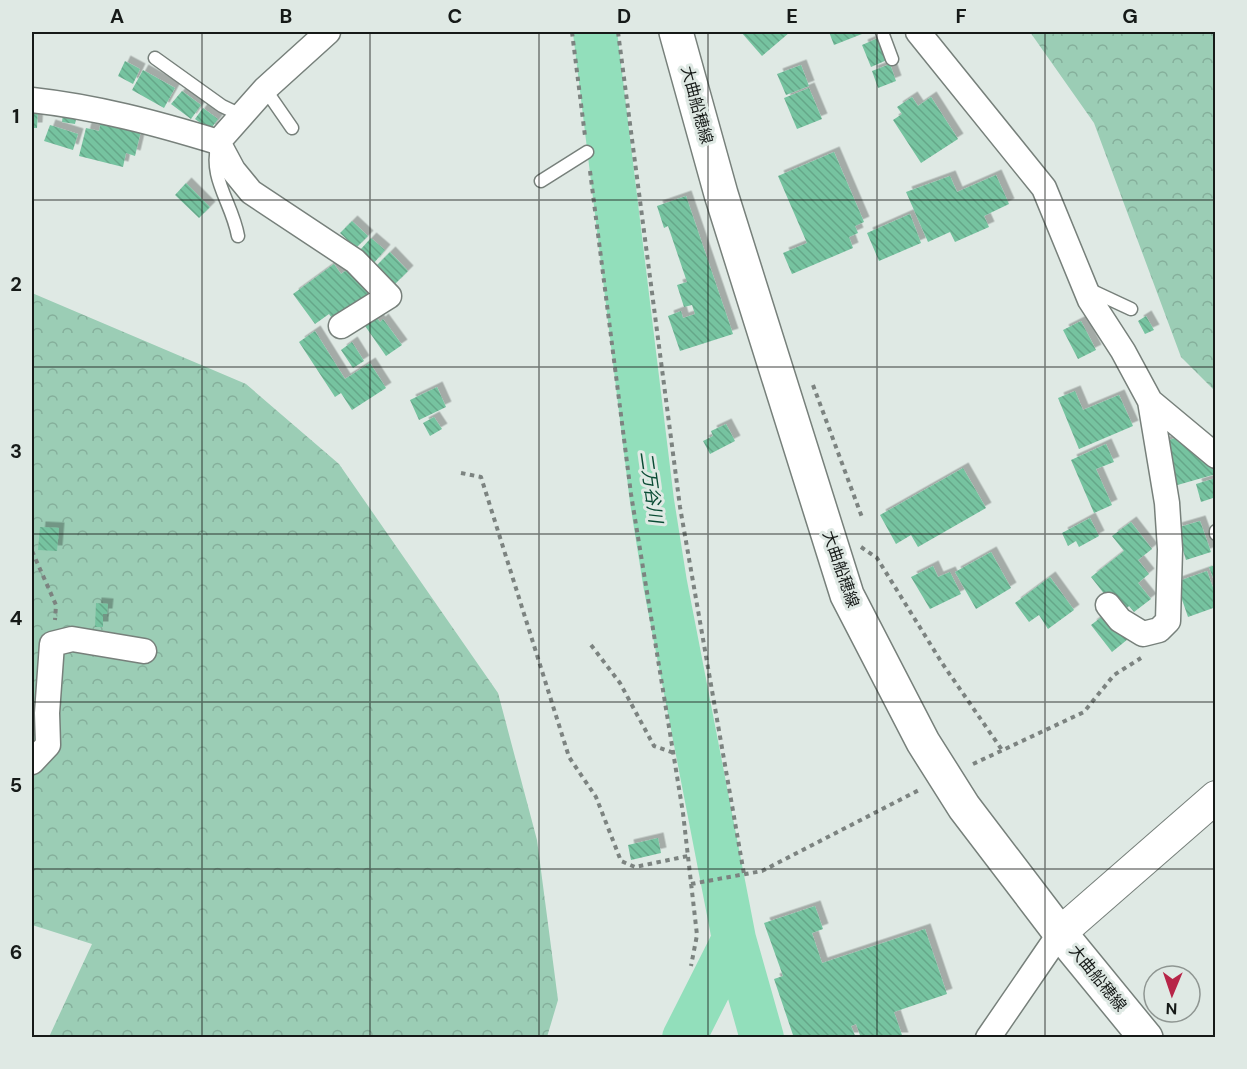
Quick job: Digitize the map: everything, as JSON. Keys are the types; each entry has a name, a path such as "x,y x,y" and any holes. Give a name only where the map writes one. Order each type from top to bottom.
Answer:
{"main road":[{"name":"大曲船穂線","path":"676,32 721,194 847,595 923,742 964,807 1146,1038"}],"street":[{"path":"219,142 265,89 328,32"},
{"path":"918,32 1044,188 1084,287 1150,401 1215,456"},
{"path":"32,99 84,106 142,119 219,142 233,170 250,192 355,261 389,296 341,326"},
{"path":"1107,605 1120,620 1143,634 1159,630 1168,621 1170,549 1167,503 1150,401"},
{"path":"32,762 48,745 47,713 52,644 72,639 144,651"},
{"path":"988,1038 1071,945 1215,797"}],"lane":[{"path":"882,32 892,59"},
{"path":"155,58 222,106 243,116"},
{"path":"265,89 291,128"},
{"path":"219,142 213,160 218,183 236,223 238,236"},
{"path":"541,181 587,152"},
{"path":"1084,287 1131,309"}],"path":[{"path":"572,32 631,494 674,753 691,884 697,935 691,966"},
{"path":"618,32 680,507 744,874"},
{"path":"461,473 481,477 568,757 596,797 621,861 636,867 687,856"},
{"path":"832,547 847,545 862,548 877,558 942,663 1002,750"},
{"path":"32,551 56,605 52,644"},
{"path":"591,645 620,682 654,746 674,753"},
{"path":"973,764 1084,712 1114,675 1147,654"},
{"path":"691,884 762,871 927,786"}],"green space":[{"path":"1030,32 1215,32 1215,391 1181,357 1094,123"},
{"path":"32,293 246,384 339,464 498,693 537,840 558,1000 547,1037 49,1037 92,944 32,925"}],"building":[{"path":"741,32 790,32 762,56"},
{"path":"829,32 867,32 834,45"},
{"path":"878,38 887,60 871,67 862,45"},
{"path":"125,61 140,69 133,84 118,76"},
{"path":"890,64 896,81 878,88 872,71"},
{"path":"801,65 809,86 786,95 777,74"},
{"path":"143,70 175,88 164,108 132,90"},
{"path":"809,88 822,119 797,129 784,98"},
{"path":"182,91 201,105 191,119 171,104"},
{"path":"912,97 918,106 931,97 958,139 921,163 893,120 902,114 897,107"},
{"path":"203,108 218,119 210,130 195,119"},
{"path":"32,110 38,111 37,128 32,128"},
{"path":"63,113 77,115 75,124 62,122"},
{"path":"101,121 141,131 135,156 126,153 123,167 79,156 86,128 99,131"},
{"path":"50,125 78,134 73,150 44,141"},
{"path":"834,152 864,222 855,226 858,233 849,237 853,248 792,274 783,253 807,243 778,176"},
{"path":"996,175 1009,204 984,216 989,227 955,242 950,232 928,242 906,192 950,176 957,192"},
{"path":"186,183 210,207 199,218 175,195"},
{"path":"686,196 733,334 680,351 668,316 681,311 683,318 695,314 692,305 684,307 677,285 687,282 668,226 664,228 657,206"},
{"path":"910,214 921,243 879,261 867,233"},
{"path":"352,221 368,236 356,248 340,233"},
{"path":"371,238 385,250 374,263 360,250"},
{"path":"390,252 408,271 395,284 376,266"},
{"path":"334,264 341,274 351,267 371,294 334,321 329,314 315,324 293,294"},
{"path":"374,314 380,322 383,319 402,345 386,356 363,323"},
{"path":"1146,316 1154,330 1145,334 1138,321"},
{"path":"1081,321 1096,350 1078,359 1063,330"},
{"path":"315,331 345,379 370,363 386,388 352,410 341,393 335,397 299,342"},
{"path":"352,342 364,361 353,368 341,350"},
{"path":"437,387 446,407 419,420 410,400"},
{"path":"1075,391 1083,410 1119,395 1133,426 1079,449 1058,398"},
{"path":"434,417 442,429 430,436 423,423"},
{"path":"726,424 735,441 710,454 703,441 713,436 711,431"},
{"path":"1175,438 1216,474 1174,486 1161,443"},
{"path":"1106,444 1114,462 1096,469 1112,505 1094,513 1071,460"},
{"path":"963,468 986,508 918,547 911,535 896,544 880,515"},
{"path":"1216,478 1216,497 1201,502 1196,484"},
{"path":"1090,518 1099,536 1079,547 1076,541 1068,546 1062,533"},
{"path":"1200,521 1211,552 1186,560 1176,528"},
{"path":"1131,522 1152,549 1138,560 1149,574 1138,583 1151,599 1134,612 1129,606 1120,614 1091,577 1124,551 1112,536"},
{"path":"40,527 59,528 57,551 38,550"},
{"path":"991,552 1011,588 976,609 955,572"},
{"path":"1216,565 1216,583 1215,583 1209,567"},
{"path":"933,566 938,577 950,572 961,594 930,609 911,577"},
{"path":"1207,571 1216,596 1216,607 1188,617 1176,582"},
{"path":"1050,577 1074,610 1048,629 1039,615 1029,622 1015,603"},
{"path":"96,603 108,604 107,614 103,614 103,627 95,627"},
{"path":"1108,612 1128,639 1112,652 1091,625"},
{"path":"658,838 661,853 631,860 628,845"},
{"path":"815,906 823,929 812,933 822,963 925,929 947,994 894,1012 903,1038 861,1038 856,1024 851,1026 856,1038 794,1038 774,979 783,976 764,923"}],"waterway":[{"name":"二万谷川","path":"595,32 652,501 665,583 734,939 762,1038"},
{"name":"二万谷川","path":"684,1038 734,939"}]}
